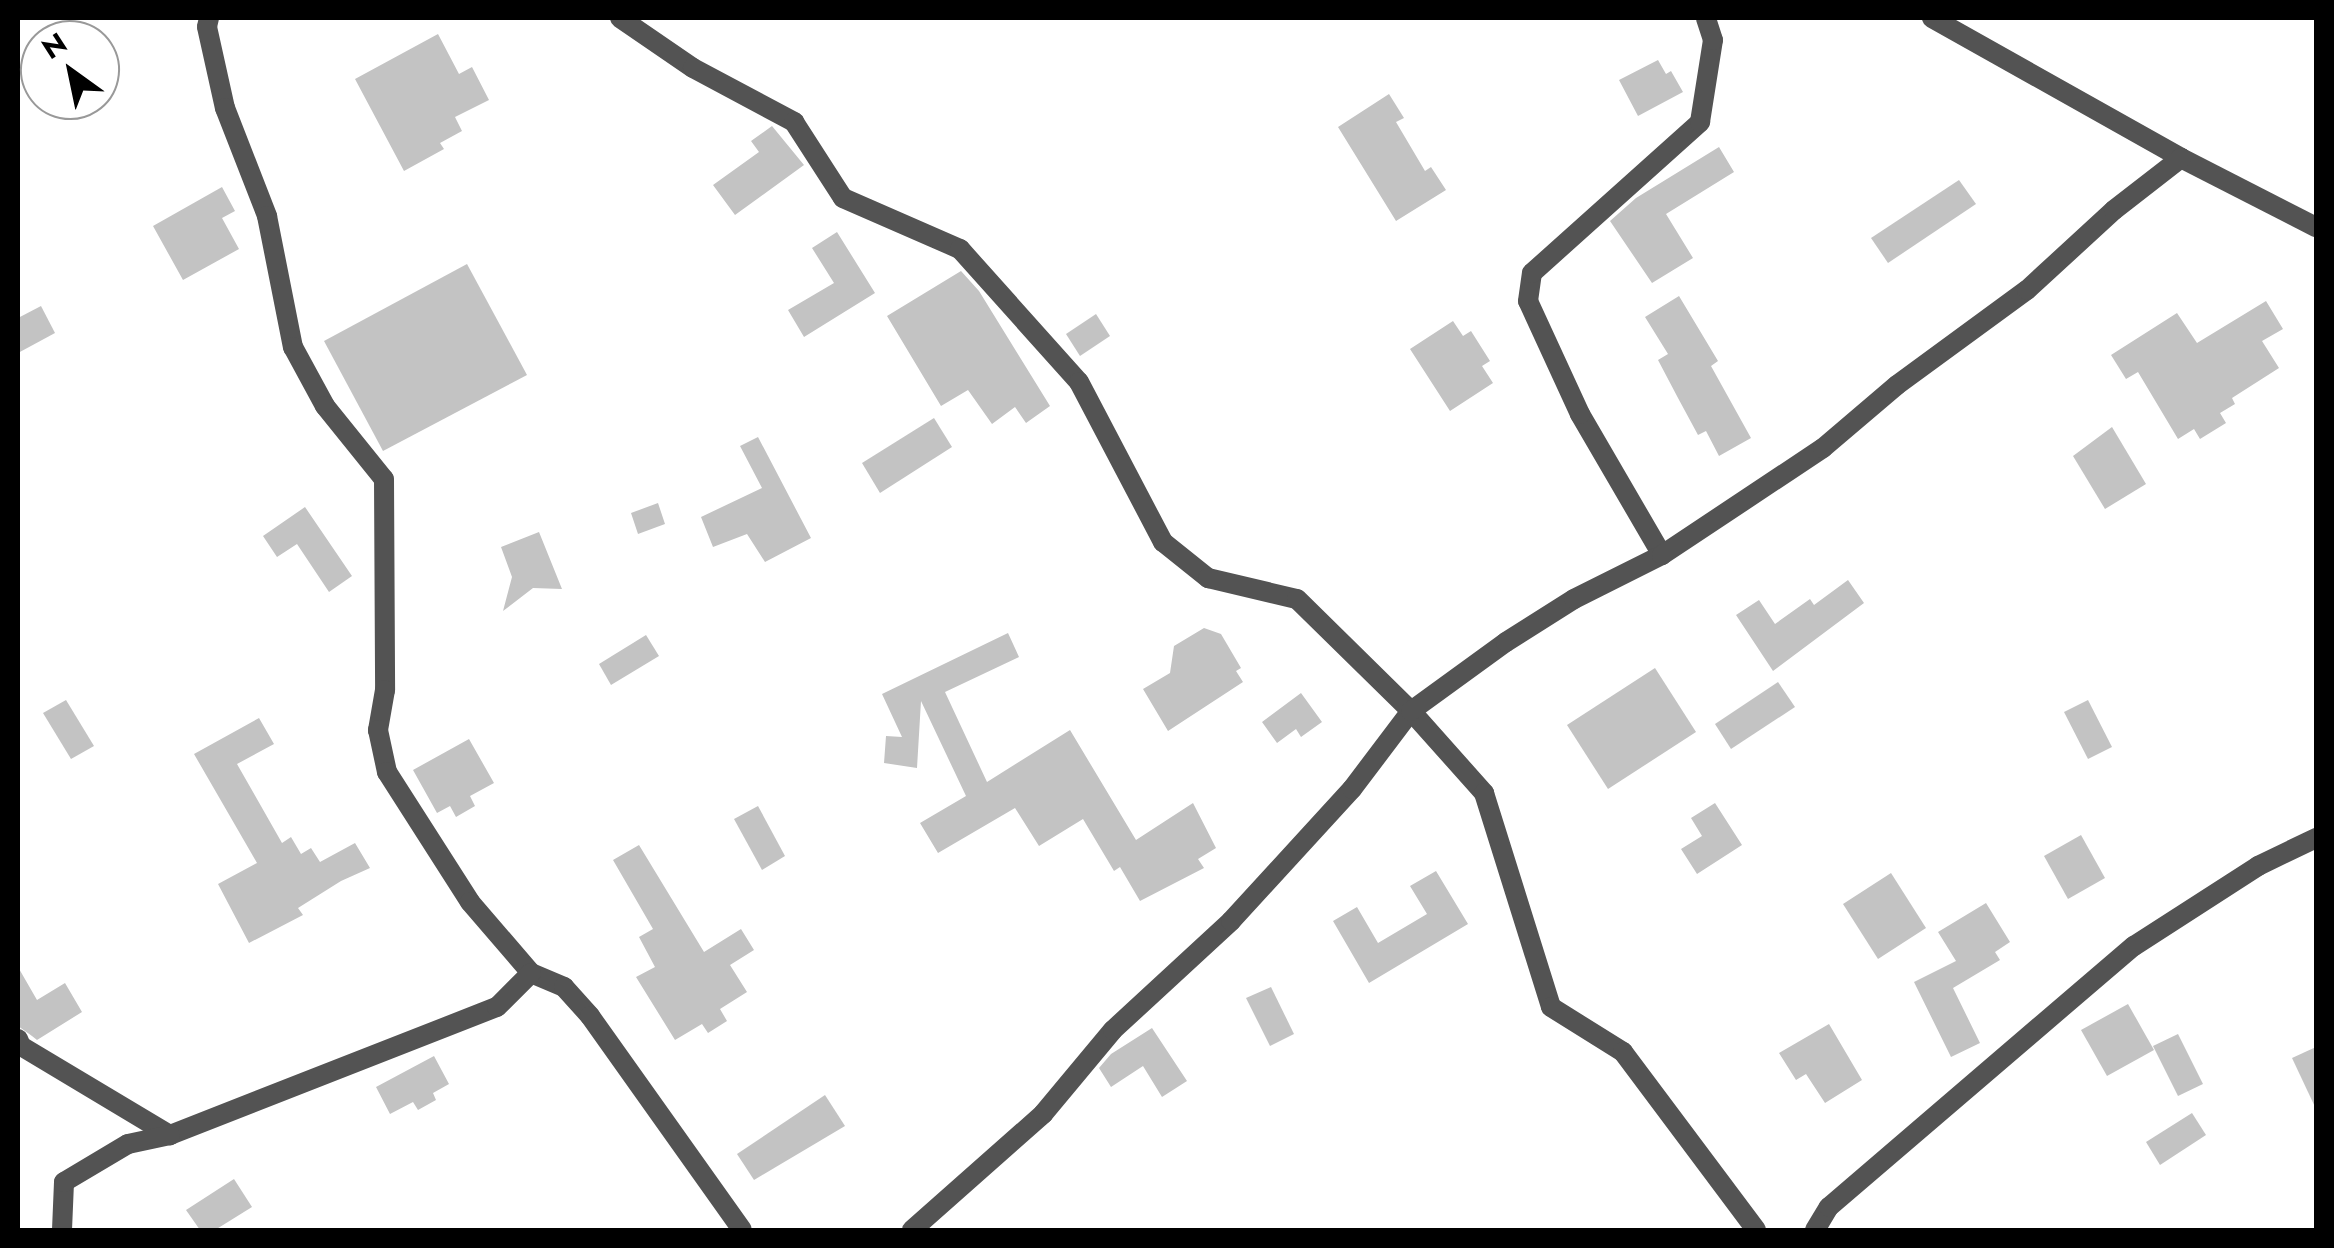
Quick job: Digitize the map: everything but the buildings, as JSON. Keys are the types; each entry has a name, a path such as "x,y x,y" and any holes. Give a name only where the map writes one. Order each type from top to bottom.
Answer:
{"street":[{"path":"209,18 207,27 225,108 267,216 293,347 325,406 384,479 384,690 378,730 387,772 470,902 531,973 564,987 590,1016 742,1230"},
{"path":"620,18 693,68 794,122 843,198 960,249 1079,382 1163,542 1208,578 1297,599 1411,711 1484,794 1552,1007 1623,1052 1756,1230"},
{"path":"1662,554 1580,414 1528,301 1532,272 1700,122 1713,40 1706,18"},
{"path":"1932,18 2180,158 2316,227"},
{"path":"912,1230 1043,1114 1112,1030 1231,921 1352,789 1411,711 1574,600 1662,554 1823,448 1897,384 2027,290 2114,210 2180,158"},
{"path":"1815,1230 1829,1207 2134,946 2258,866 2316,838"},
{"path":"62,1230 64,1182 128,1144 170,1136 497,1007 531,973"},
{"path":"18,1039 21,1046 170,1136"}]}
